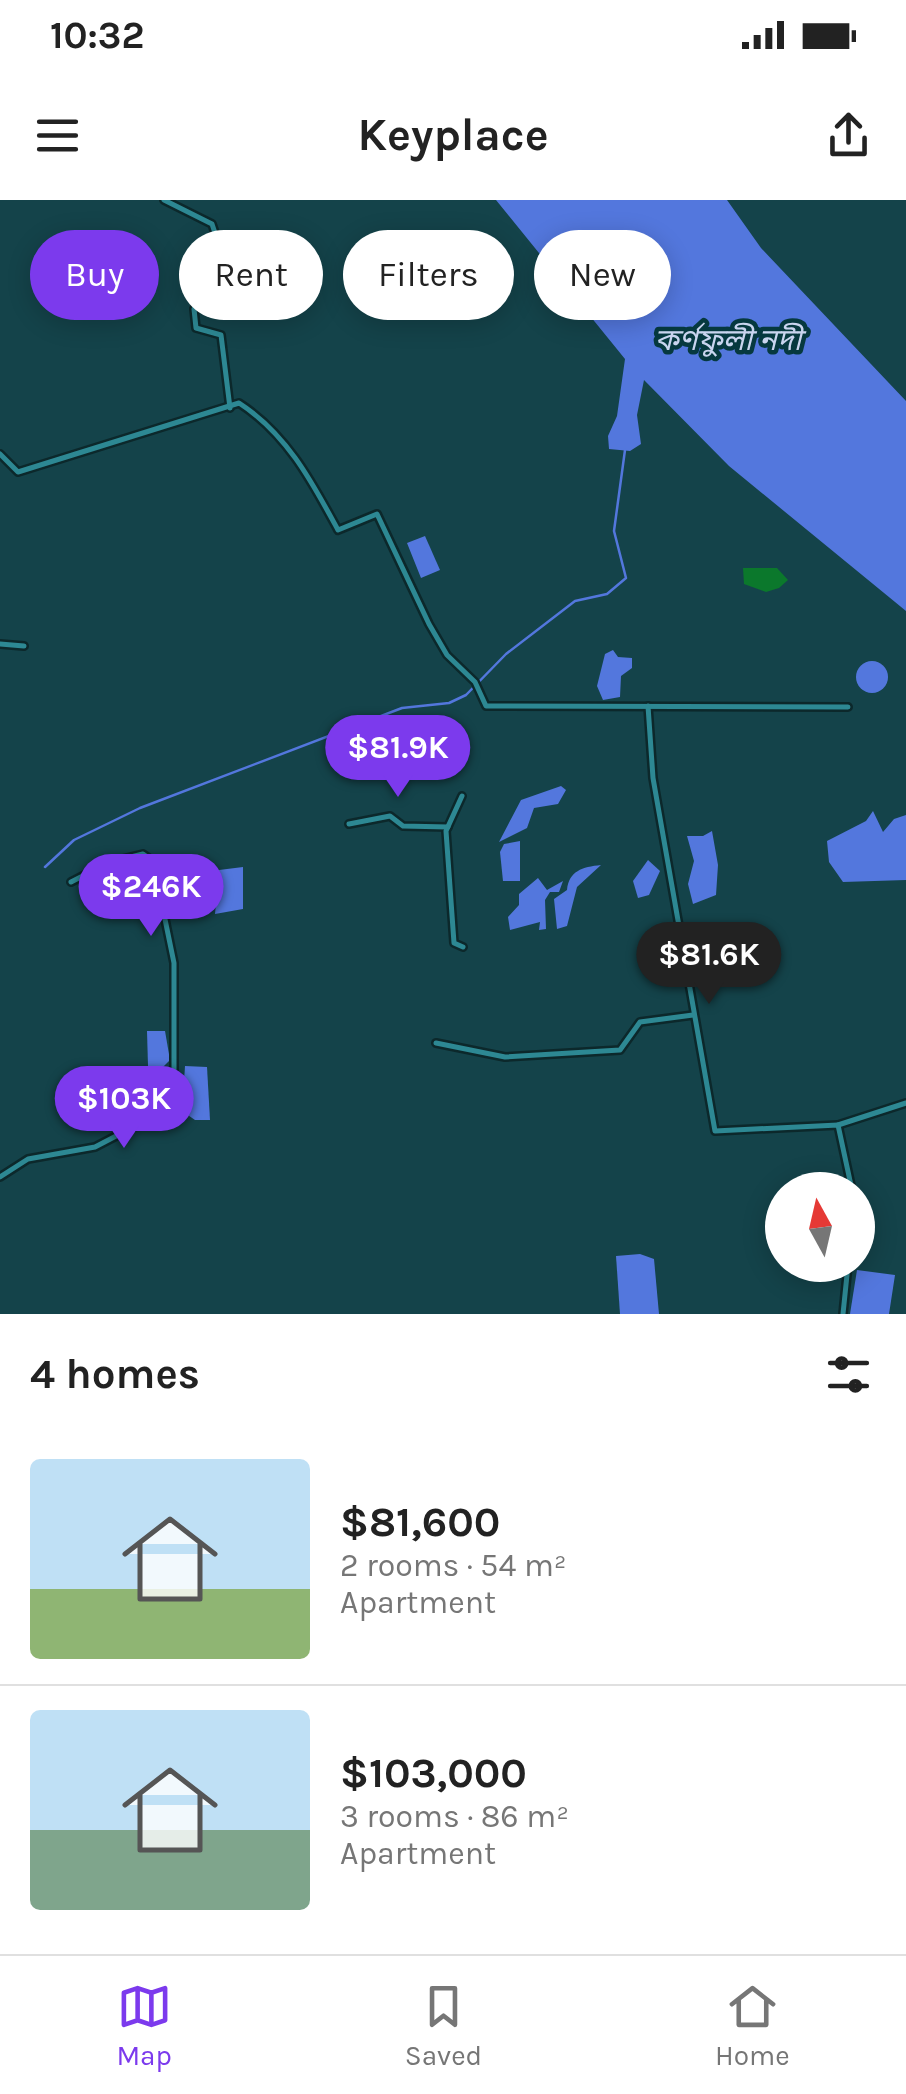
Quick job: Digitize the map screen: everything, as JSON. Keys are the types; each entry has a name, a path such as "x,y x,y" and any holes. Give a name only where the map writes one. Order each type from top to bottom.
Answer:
{"street":[{"path":"164,200 206,219 220,239 226,285 199,301 194,320 196,328 206,334 221,335 230,408"},
{"path":"0,454 18,472 239,403 252,411 302,463 338,530 378,514 429,624 447,655 475,682 486,706 848,707"},
{"path":"0,644 24,646"},
{"path":"648,706 653,778 716,1131 838,1125 906,1103"},
{"path":"462,796 448,827 454,943 463,947"},
{"path":"348,824 390,816 403,826 448,827"},
{"path":"0,1177 28,1160 95,1147 142,1123 174,1116 174,963 153,861 144,854 110,862 71,882"},
{"path":"436,1044 505,1057 620,1050 640,1022 693,1015"},
{"path":"838,1125 848,1172"},
{"path":"843,1314 846,1282"}],"green space":[{"path":"743,568 777,568 788,580 766,592 744,584"}],"water":[{"name":"কর্ণফুলী নদী","path":"496,200 727,200 761,248 906,401 906,611 729,466 644,380 637,415 641,444 630,451 609,449 608,436 617,416 625,359 593,320 671,320 671,230 534,230 534,247"},
{"path":"425,536 440,570 421,578 407,543"},
{"path":"613,650 618,657 632,658 632,668 621,676 620,697 603,700 597,686 605,654"},
{"path":"872,661 883,666 888,677 883,688 872,693 861,688 856,677 861,666"},
{"path":"561,786 566,790 558,804 534,808 527,828 499,842 521,800"},
{"path":"873,811 883,832 894,819 906,815 906,880 843,882 829,862 827,841 866,821"},
{"path":"712,831 718,865 716,895 693,904 688,884 694,861 687,836 703,836"},
{"path":"520,841 520,881 503,881 500,852 504,844"},
{"path":"648,860 660,871 649,895 638,898 633,881"},
{"path":"601,865 577,887 567,926 557,929 554,899 567,890 570,878 578,871"},
{"path":"243,867 243,909 215,914 219,870"},
{"path":"538,878 547,890 563,881 559,892 550,892 545,900 546,929 539,930 540,922 510,930 508,917 519,905 519,894"},
{"path":"147,1031 165,1031 170,1060 161,1069 148,1066"},
{"path":"185,1066 207,1067 210,1120 195,1120 182,1111"},
{"path":"640,1254 654,1259 659,1314 620,1314 616,1256"},
{"path":"875,1272 895,1275 889,1314 850,1314 855,1282 875,1282"}],"waterway":[{"path":"45,867 74,840 140,808 402,708 449,703 466,695 506,654 575,601 607,594 626,578 614,531 625,450"}]}
